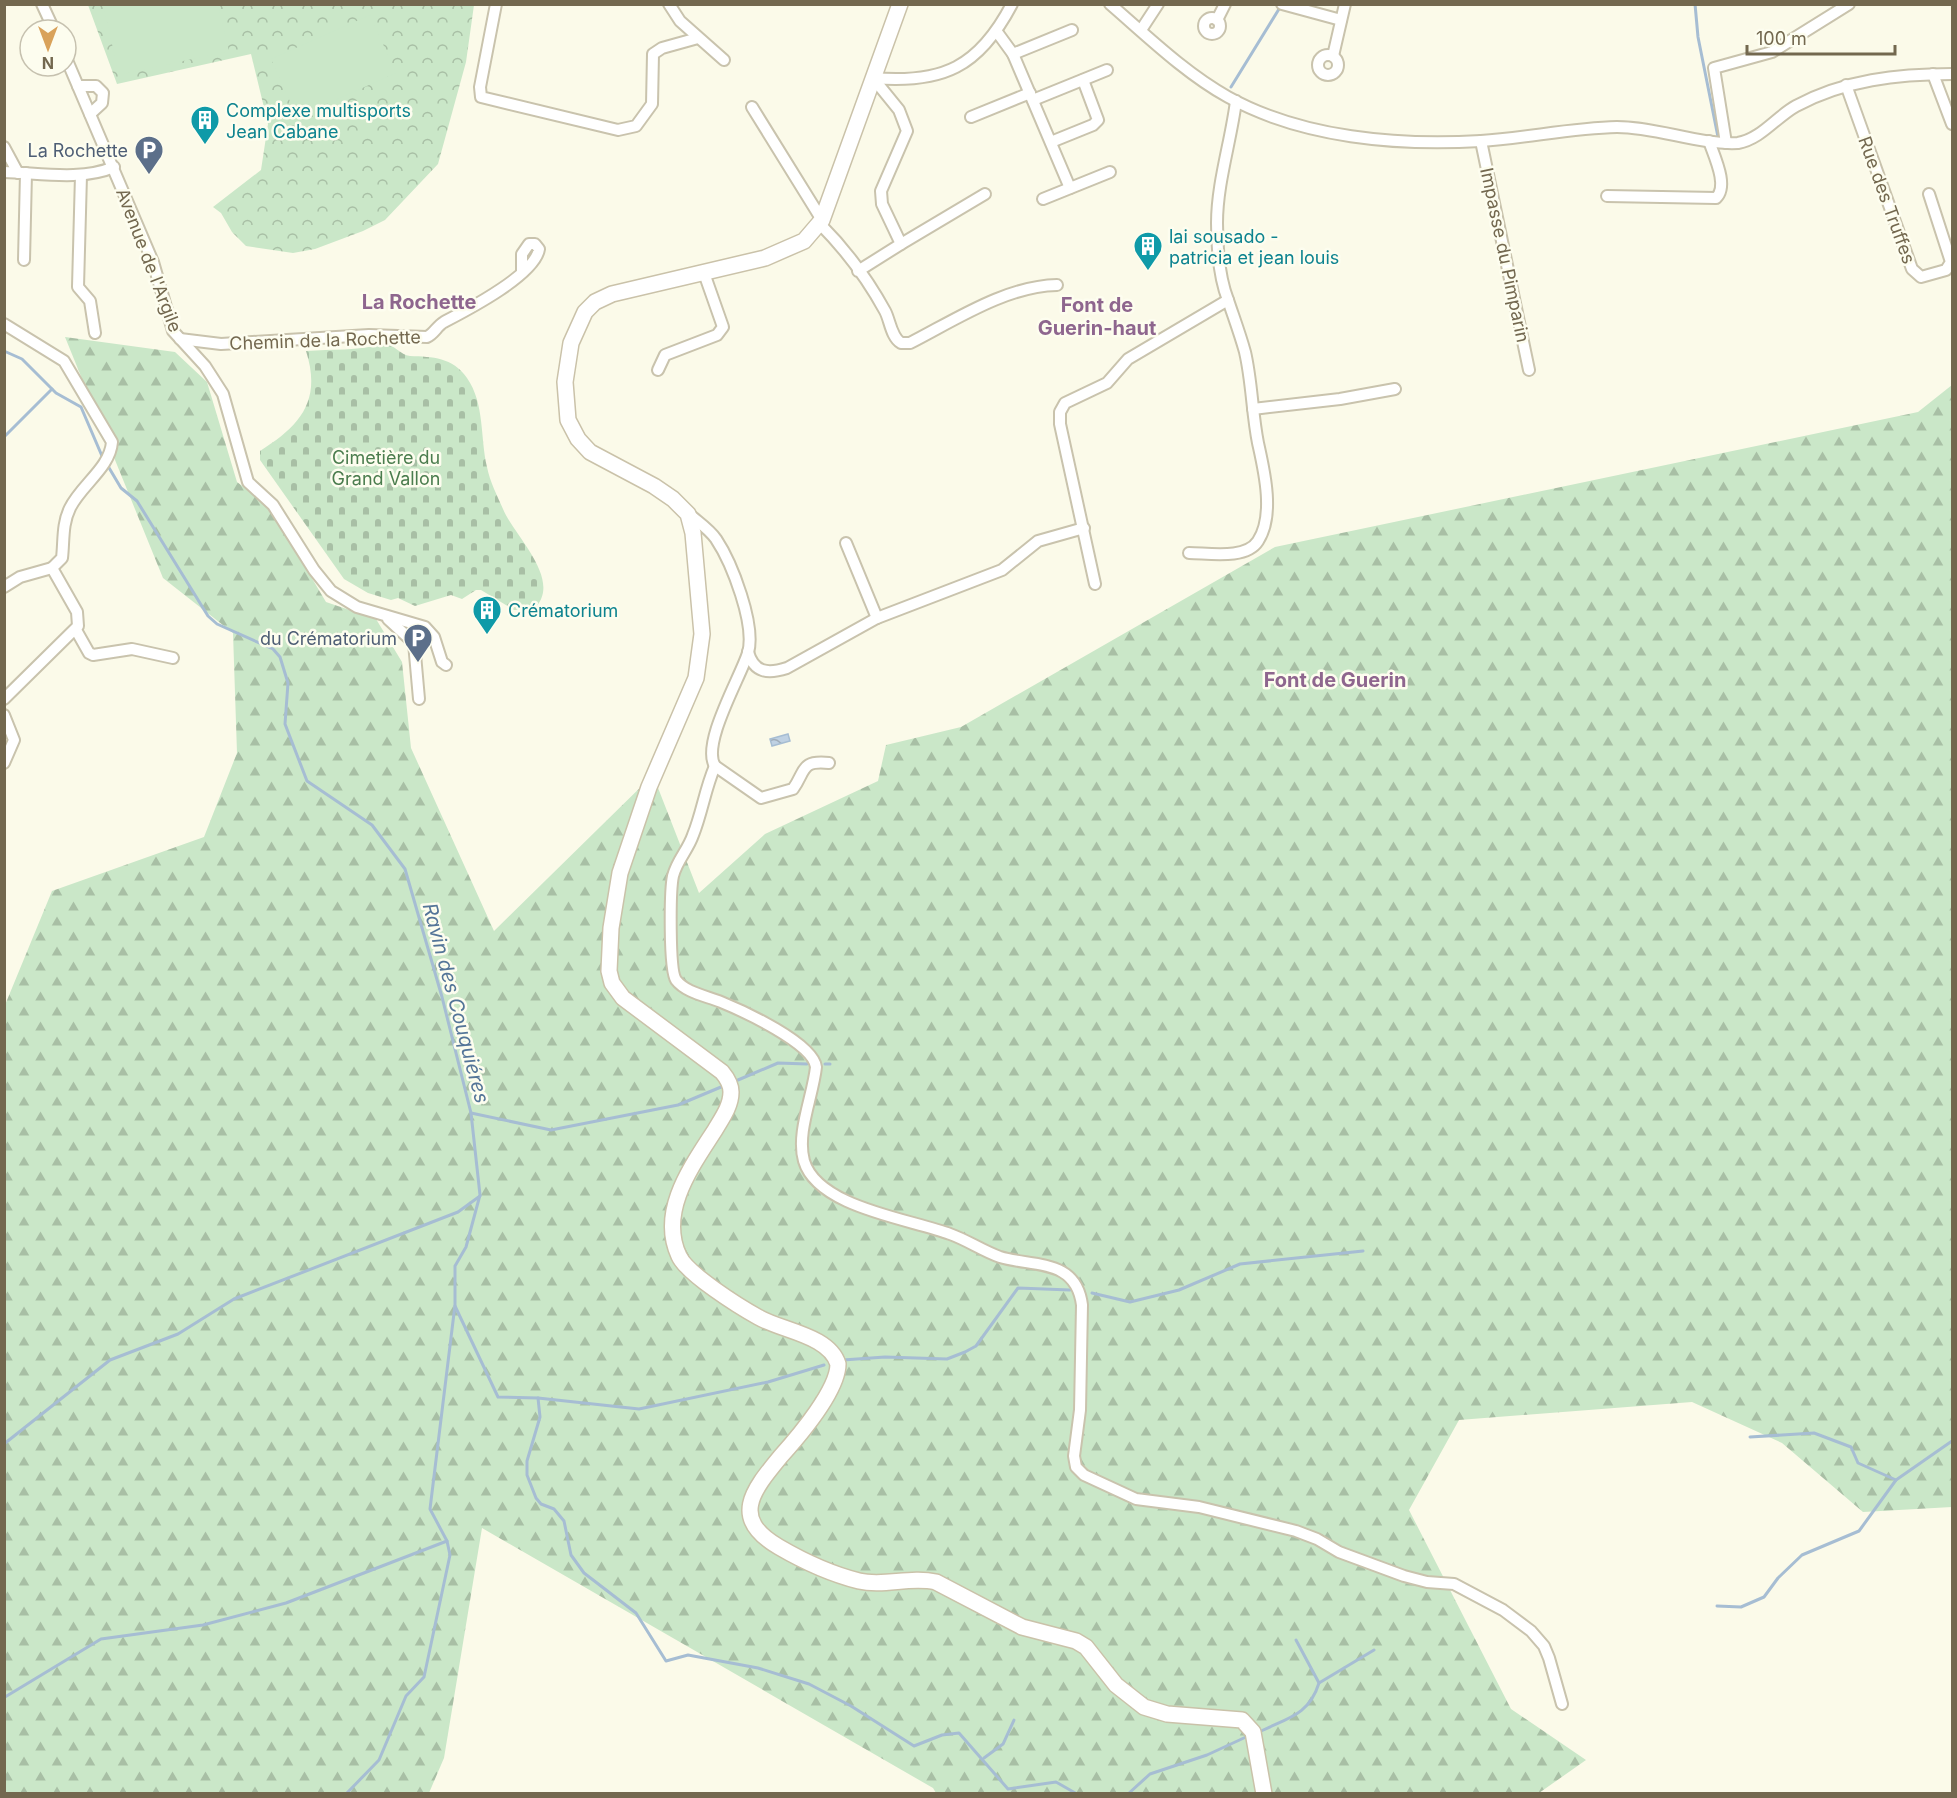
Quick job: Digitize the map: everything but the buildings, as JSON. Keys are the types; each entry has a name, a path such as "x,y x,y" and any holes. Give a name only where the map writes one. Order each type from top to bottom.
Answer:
{"street":[{"path":"42,4 48,18"},
{"path":"496,4 481,96 618,130 636,126 651,108 653,54 658,49 698,38"},
{"path":"669,4 680,21 724,60"},
{"path":"900,4 881,78 821,222 804,241 755,261 612,294 595,302 585,312 576,329 566,367 568,420 583,446 673,499 715,538 738,588 747,625 748,652 754,667 775,672 797,664 877,618 1002,570 1038,541 1084,528"},
{"path":"881,78 919,78 951,71 983,48 997,32 1012,4"},
{"path":"1110,4 1195,75 1236,101 1296,123 1350,135 1395,140 1481,141 1585,128 1617,127 1654,130 1726,143 1750,140 1789,111 1846,85 1885,78 1953,74"},
{"path":"1141,30 1158,4"},
{"path":"1216,20 1225,4"},
{"path":"1282,4 1341,20"},
{"path":"1333,56 1345,4"},
{"path":"1726,143 1714,68 1772,52 1850,4"},
{"path":"1012,54 1072,30"},
{"path":"997,32 1012,54 1070,188"},
{"path":"972,117 1107,70"},
{"path":"1934,74 1953,124"},
{"name":"Avenue de l'Argile","path":"75,78 153,262 172,328 205,366 223,394 250,485 273,505 314,570 331,591 349,604 428,629 446,665"},
{"path":"881,78 886,91 905,122 907,131 882,186 880,196 885,212 901,244"},
{"path":"1051,142 1093,125 1098,120 1083,80"},
{"path":"78,86 92,85 103,93 102,103 90,114"},
{"name":"Rue des Truffes","path":"1846,85 1912,269 1921,277 1946,270 1951,262 1929,194"},
{"path":"1189,553 1241,552 1252,548 1258,541 1267,493 1246,355 1222,280 1217,222 1236,101"},
{"path":"752,108 821,222 885,311 896,338 901,344 1026,289 1057,285"},
{"name":"Impasse du Pimparin","path":"1481,141 1528,370"},
{"path":"1607,196 1716,198 1721,186 1709,141"},
{"path":"4,147 22,173 24,260"},
{"path":"4,172 81,175 97,173 114,167"},
{"path":"1043,199 1110,172"},
{"path":"81,175 78,287 90,301 95,333"},
{"path":"858,271 985,194"},
{"name":"Chemin de la Rochette","path":"180,339 221,344 369,335 427,337 440,325 481,302 522,271"},
{"path":"658,370 665,355 717,335 723,327 704,273"},
{"path":"1095,584 1060,424 1063,405 1107,383 1128,359 1228,300"},
{"path":"4,324 64,361 112,442 110,452 102,465 70,507 65,523 63,557 58,564 52,568 20,577 4,587"},
{"path":"1253,409 1330,400 1395,388"},
{"path":"688,514 693,533 702,610 700,661 693,687 649,787 620,873 610,928 609,971 612,983 623,998 723,1072 730,1083 729,1104 681,1184 676,1204 674,1236 680,1259 693,1272 758,1318 827,1347 832,1351 838,1364 832,1387 789,1448 756,1487 751,1497 751,1520 763,1538 844,1576 862,1582 923,1580 936,1582 1033,1631 1076,1641 1086,1647 1124,1693 1144,1707 1176,1716 1242,1720 1253,1732 1264,1794"},
{"path":"846,543 877,618"},
{"path":"4,699 76,630 79,621 77,612 52,568"},
{"path":"384,616 414,642 419,699"},
{"path":"76,630 88,653 93,655 132,649 173,658"},
{"path":"748,652 731,692 711,751 711,760 715,766 761,798 793,789 806,766 819,762 829,763"},
{"path":"4,715 14,740 4,763"},
{"path":"715,766 703,794 693,836 679,860 672,879 673,973 683,986 745,1013 804,1047 813,1058 816,1067 803,1152 807,1168 815,1180 830,1192 867,1209 951,1234 999,1257 1041,1263 1059,1270 1074,1281 1080,1291 1082,1305 1080,1410 1074,1456 1076,1467 1084,1475 1100,1484 1142,1500 1199,1507 1296,1531 1317,1539 1339,1552 1404,1576 1427,1582 1454,1584 1503,1610 1531,1631 1544,1646 1562,1704"}],"green space":[{"path":"88,5 474,5 466,62 438,164 385,220 315,249 293,253 246,246 232,232 221,213 213,207 261,170 268,124 251,54 117,84"},
{"path":"122,5 218,5 229,51 119,75 104,9"},
{"path":"370,15 396,73 297,117 271,59"},
{"path":"65,337 175,352 207,382 237,482 269,506 326,602 376,619 402,662 411,748 494,931 653,775 699,893 765,834 878,781 886,745 961,727 1275,547 1918,412 1952,385 1952,1507 1863,1512 1782,1443 1692,1402 1459,1420 1409,1510 1511,1709 1586,1760 1539,1793 936,1793 933,1788 482,1528 444,1758 429,1793 5,1794 5,1005 52,891 204,837 237,753 233,633 163,578"},
{"name":"Cimetière du Grand Vallon","path":"383,344 406,355 448,362 461,371 473,388 479,410 488,473 503,509 540,572 543,586 541,598 533,610 514,610 481,590 476,590 462,599 451,595 415,606 398,598 391,600 368,593 344,579 260,460 260,451 286,432 304,410 311,384 306,351 355,349"}],"water":[{"path":"788,734 790,741 772,746 770,739"}],"waterway":[{"path":"1695,4 1698,37 1718,137"},
{"path":"1231,87 1279,9"},
{"name":"Ravin des Couquiéres","path":"4,351 22,359 56,393 81,407 102,456 121,488 137,501 208,616 217,624 273,649 280,657 288,683 285,724 307,781 372,825 405,869 442,997 471,1113 480,1195 466,1247 455,1266 455,1305 430,1509 447,1541 450,1555 424,1677 406,1696 379,1760 346,1794"},
{"path":"4,437 52,389"},
{"path":"738,1080 778,1063 807,1064"},
{"path":"825,1064 830,1064"},
{"path":"471,1113 551,1130 678,1105 721,1087"},
{"path":"4,1444 110,1360 178,1334 234,1299 458,1212 480,1196"},
{"path":"1092,1293 1130,1302 1179,1290 1240,1264 1363,1251"},
{"path":"843,1360 885,1357 947,1359 976,1346 1018,1288 1070,1290"},
{"path":"455,1306 498,1397 538,1398 540,1417 527,1461 527,1475 536,1498 541,1504 554,1509 564,1521 571,1555 584,1573 636,1613 666,1661 688,1655 758,1668 809,1684 851,1706 914,1746 942,1735 959,1733 1008,1789 1056,1782 1077,1794"},
{"path":"538,1398 639,1409 768,1382 824,1365"},
{"path":"1750,1437 1814,1433 1851,1447 1858,1463 1896,1480"},
{"path":"1717,1606 1741,1607 1764,1597 1778,1578 1802,1555 1859,1531 1896,1480 1952,1441"},
{"path":"5,1697 101,1639 203,1625 286,1603 447,1541"},
{"path":"1296,1640 1319,1683"},
{"path":"1261,1731 1289,1719 1303,1709 1315,1694 1319,1683 1374,1650"},
{"path":"984,1758 1003,1744 1014,1720"},
{"path":"1128,1794 1150,1774 1207,1755 1246,1737"}],"place":[{"name":"Complexe multisports Jean Cabane","path":"205,146"},
{"name":"La Rochette","path":"149,176"},
{"name":"lai sousado - patricia et jean louis","path":"1148,272"},
{"name":"Crématorium","path":"487,636"},
{"name":"du Crématorium","path":"418,664"}],"district":[{"name":"La Rochette","path":"419,302"},
{"name":"Font de Guerin-haut","path":"1097,316"},
{"name":"Font de Guerin","path":"1335,680"}]}
